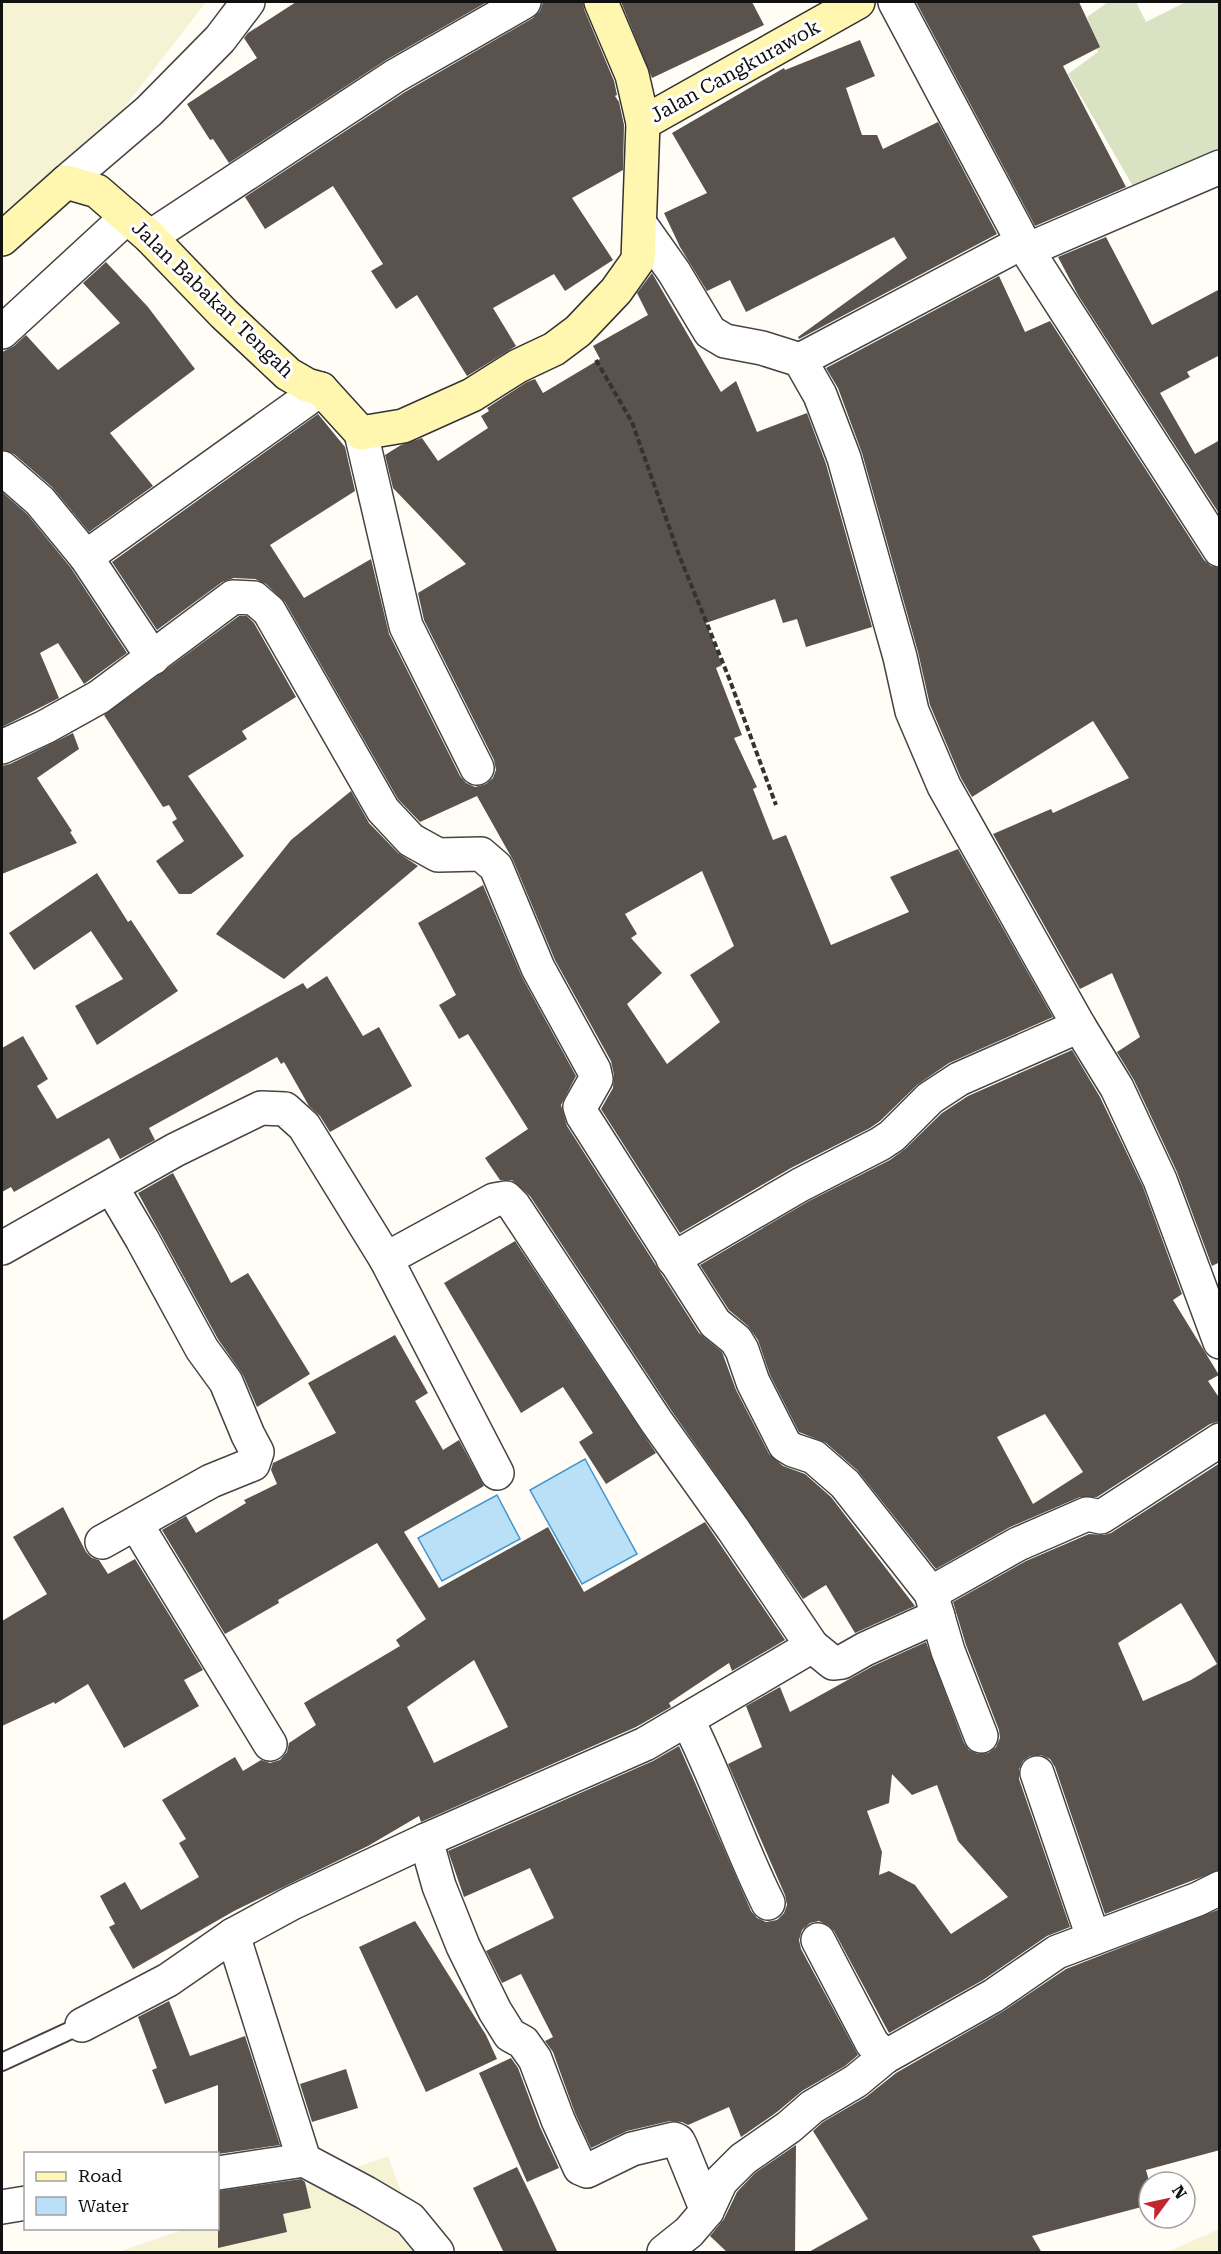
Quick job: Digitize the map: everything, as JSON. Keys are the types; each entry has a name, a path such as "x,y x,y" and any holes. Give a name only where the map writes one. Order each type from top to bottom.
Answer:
{"street":[{"path":"2,239 149,111 220,39 248,2"},
{"path":"2,332 139,227 525,2"},
{"path":"477,768 406,626 361,433 403,426 472,395 518,366 554,349 579,331 616,291 638,260 643,123 632,75 601,2"},
{"name":"Jalan Cangkurawok","path":"643,123 858,2"},
{"path":"895,2 1025,246 1220,550"},
{"path":"800,360 1025,246 1220,166"},
{"name":"Jalan Babakan Tengah","path":"66,183 97,191 139,227 224,314 288,374 321,390 361,433"},
{"path":"640,224 674,272 710,332 725,341 762,348 800,360 820,395 844,458 900,657 912,711 944,786 1079,1026 1117,1088 1160,1180 1220,1342"},
{"path":"86,557 321,390"},
{"path":"2,468 40,501 86,557 153,658"},
{"path":"2,747 45,727 99,697 233,597 254,598 269,611 383,810 411,840 438,855 481,854 496,867 538,968 594,1070 596,1079 580,1107 583,1116 715,1323 742,1350 753,1382 785,1445 814,1457 844,1484 935,1605 948,1652 981,1736"},
{"path":"673,1259 800,1185 880,1144 892,1136 930,1098 959,1079 1079,1026"},
{"path":"2,1248 112,1188 175,1150 261,1108 285,1109 304,1126 386,1259 497,1473"},
{"path":"102,1542 211,1482 253,1464 257,1452 226,1382 202,1349 112,1188"},
{"path":"386,1259 494,1200 506,1198 514,1206 656,1421 734,1529 812,1646 833,1663 842,1662 865,1649 935,1605 1018,1544 1086,1514 1101,1517 1220,1440"},
{"path":"136,1524 270,1744"},
{"path":"82,2025 168,1980 233,1935 292,1903 426,1840 645,1744 688,1721 812,1646"},
{"path":"688,1721 706,1757 768,1903"},
{"path":"1037,1773 1093,1937"},
{"path":"426,1840 439,1886 463,1946 495,2011 510,2035 523,2042 535,2059 558,2120 580,2168 587,2170 633,2149 674,2139 681,2147 707,2211"},
{"path":"664,2253 689,2232 707,2211 721,2181 743,2158 789,2127 812,2107 856,2081 885,2057 993,1996 1057,1952 1198,1899 1220,1888"},
{"path":"233,1935 304,2160"},
{"path":"818,1940 872,2043 885,2057"},
{"path":"219,2173 304,2160 410,2219 437,2253"},
{"path":"2,2207 24,2203"}],"lane":[{"path":"2,2061 82,2025"}],"path":[{"path":"579,331 632,422 679,555 729,678 776,805"}],"shaded area":[{"path":"2,2 206,2 103,135 2,224"},
{"path":"388,2156 423,2252 118,2252 182,2230 219,2230 219,2217"},
{"path":"1219,2229 1219,2252 1167,2252"}],"green space":[{"path":"1108,2 1136,2 1146,22 1186,2 1219,2 1219,163 1141,200 1068,74 1098,52 1087,17"}],"water":[{"path":"585,1459 637,1554 582,1584 530,1490"},
{"path":"497,1495 520,1539 442,1581 418,1538"}],"building":[{"path":"296,2 487,2 386,60 229,163 213,139 210,140 187,104 257,58 244,38 248,33"},
{"path":"543,2 583,2 614,81 617,95 615,96 619,102 624,125 623,170 572,198 613,260 565,291 554,274 493,308 516,346 467,376 417,295 396,309 371,271 383,264 333,186 265,229 245,197 405,92 533,18 540,11"},
{"path":"621,2 752,2 764,25 652,78"},
{"path":"916,2 1079,2 1100,47 1063,66 1126,187 1035,226"},
{"path":"860,40 875,76 846,88 862,135 877,135 883,149 938,122 997,234 799,339 798,337 907,258 894,237 746,312 730,280 707,291 680,247 664,213 707,193 672,133 784,68 785,70"},
{"path":"1106,237 1152,325 1220,289 1220,355 1187,372 1190,377 1160,393 1195,454 1220,440 1220,515 1078,295 1058,257"},
{"path":"106,262 148,307 195,369 110,433 153,486 89,532 52,487 14,454 2,450 2,352 14,346 26,335 58,370 120,323 83,283"},
{"path":"652,273 721,392 736,381 757,432 807,413 826,464 872,627 806,647 797,619 783,623 775,599 706,623 722,665 716,668 742,735 734,738 757,787 753,789 773,840 786,835 831,945 909,912 890,877 958,849 1053,1017 949,1063 917,1085 870,1128 791,1168 680,1233 601,1109 613,1088 614,1075 611,1061 555,960 513,860 477,796 420,822 398,799 285,602 266,584 255,579 234,578 222,582 157,630 112,562 318,414 345,447 355,491 270,545 304,598 371,559 389,634 460,776 466,783 475,787 486,784 493,778 496,770 494,760 424,620 418,593 466,564 393,488 385,455 401,445 422,438 438,461 488,428 481,416 489,411 487,408 527,382 535,379 543,393 600,359 593,346 648,315 637,293","holes":["702,871 734,946 690,975 720,1022 667,1064 627,1004 662,973 631,938 637,934 625,914"]},
{"path":"999,276 1025,332 1050,321 1204,560 1211,566 1220,568 1220,1262 1212,1266 1177,1172 1134,1080 1117,1052 1140,1037 1112,973 1080,989 993,834 1051,809 1053,813 1129,778 1093,721 972,797 961,778 930,705 918,652 862,453 838,388 826,368"},
{"path":"2,492 27,514 71,568 127,653 84,684 58,643 40,653 59,698 2,727"},
{"path":"239,616 247,616 254,623 296,697 242,731 247,739 188,776 244,856 191,894 179,894 156,861 184,841 172,822 177,819 169,805 163,807 104,715"},
{"path":"73,733 79,749 37,778 72,831 70,832 77,843 2,874 2,766"},
{"path":"351,791 369,823 398,853 418,866 284,979 216,934 291,840"},
{"path":"97,873 128,922 131,920 178,991 97,1045 75,1006 123,979 91,931 34,970 9,933"},
{"path":"483,885 522,977 576,1076 561,1105 567,1126 699,1333 722,1352 736,1390 769,1454 783,1466 805,1474 831,1497 915,1606 855,1633 826,1585 803,1599 671,1410 530,1196 512,1180 500,1180 485,1158 528,1129 468,1034 459,1039 439,1005 456,995 418,923"},
{"path":"327,976 363,1036 379,1027 412,1086 330,1132 320,1116 309,1106 284,1062 281,1064 277,1057 149,1128 155,1140 120,1159 109,1138 14,1192 11,1187 2,1192 2,1048 23,1036 48,1079 37,1086 57,1119 303,983 307,989"},
{"path":"1072,1050 1100,1097 1143,1187 1182,1294 1173,1300 1219,1375 1208,1381 1220,1399 1220,1421 1210,1424 1097,1497 1080,1497 1010,1527 936,1569 857,1470 826,1443 799,1432 770,1375 758,1340 748,1326 729,1310 700,1265 809,1201 890,1160 905,1149 942,1113 968,1096","holes":["1045,1414 1083,1472 1033,1504 997,1437"]},
{"path":"173,1173 231,1283 248,1273 310,1374 257,1407 243,1375 218,1339 138,1193"},
{"path":"515,1241 656,1453 606,1484 579,1442 593,1433 563,1387 521,1413 444,1283"},
{"path":"395,1335 428,1393 415,1401 443,1450 459,1440 484,1486 404,1532 439,1588 548,1527 584,1592 705,1522 785,1640 732,1671 729,1663 669,1703 671,1707 636,1727 421,1822 419,1816 368,1846 234,1911 133,1969 109,1927 115,1924 100,1896 125,1882 141,1910 199,1877 179,1843 186,1839 162,1800 235,1757 243,1771 261,1760 270,1763 280,1760 287,1752 289,1743 316,1725 304,1703 400,1646 396,1640 426,1619 377,1543 278,1600 279,1603 225,1634 162,1530 186,1516 196,1533 246,1503 244,1500 277,1484 271,1470 273,1463 336,1433 308,1383","holes":["474,1660 508,1727 434,1763 407,1707"]},
{"path":"1220,1463 1220,1870 1105,1914 1055,1767 1050,1759 1041,1755 1030,1756 1023,1761 1019,1769 1019,1779 1070,1927 1047,1936 983,1980 889,2033 834,1931 819,1921 810,1923 802,1930 799,1940 801,1949 858,2055 845,2066 802,2091 741,2137 729,2107 688,2125 670,2121 627,2131 591,2148 575,2113 553,2052 545,2041 553,2037 521,1974 502,1983 486,1951 554,1918 530,1868 464,1897 448,1851 653,1761 679,1746 751,1911 757,1918 766,1922 777,1920 784,1913 787,1905 785,1895 728,1764 762,1747 746,1706 780,1687 790,1712 873,1666 926,1642 964,1743 969,1750 978,1754 988,1753 996,1747 1000,1738 999,1730 966,1645 953,1602 1026,1561 1089,1534 1111,1533","holes":["1181,1603 1217,1664 1191,1680 1143,1701 1118,1643","892,1774 912,1795 937,1785 958,1841 1008,1897 951,1934 915,1885 889,1871 879,1875 882,1852 867,1811 889,1803"]},
{"path":"63,1507 86,1552 92,1558 99,1560 108,1574 135,1559 203,1670 184,1680 199,1706 124,1748 88,1684 55,1704 54,1702 2,1726 2,1621 47,1594 13,1537"},
{"path":"1220,1909 1220,2150 1146,2170 1137,2170 1137,2208 1032,2236 1042,2253 807,2253 868,2219 813,2131 823,2122 866,2097 896,2073 1002,2012 1066,1969"},
{"path":"415,1921 486,2035 497,2059 426,2092 359,1947"},
{"path":"169,2001 190,2056 245,2036 280,2145 219,2154 218,2085 165,2104 152,2070 157,2068 138,2017"},
{"path":"511,2058 518,2068 540,2127 559,2168 527,2182 479,2073"},
{"path":"346,2069 358,2108 312,2122 300,2084"},
{"path":"796,2145 795,2253 728,2253 710,2236 724,2219 737,2192 755,2173"},
{"path":"517,2167 558,2253 504,2253 473,2188"},
{"path":"301,2179 305,2182 311,2208 283,2214 287,2232 218,2248 219,2191"}]}
